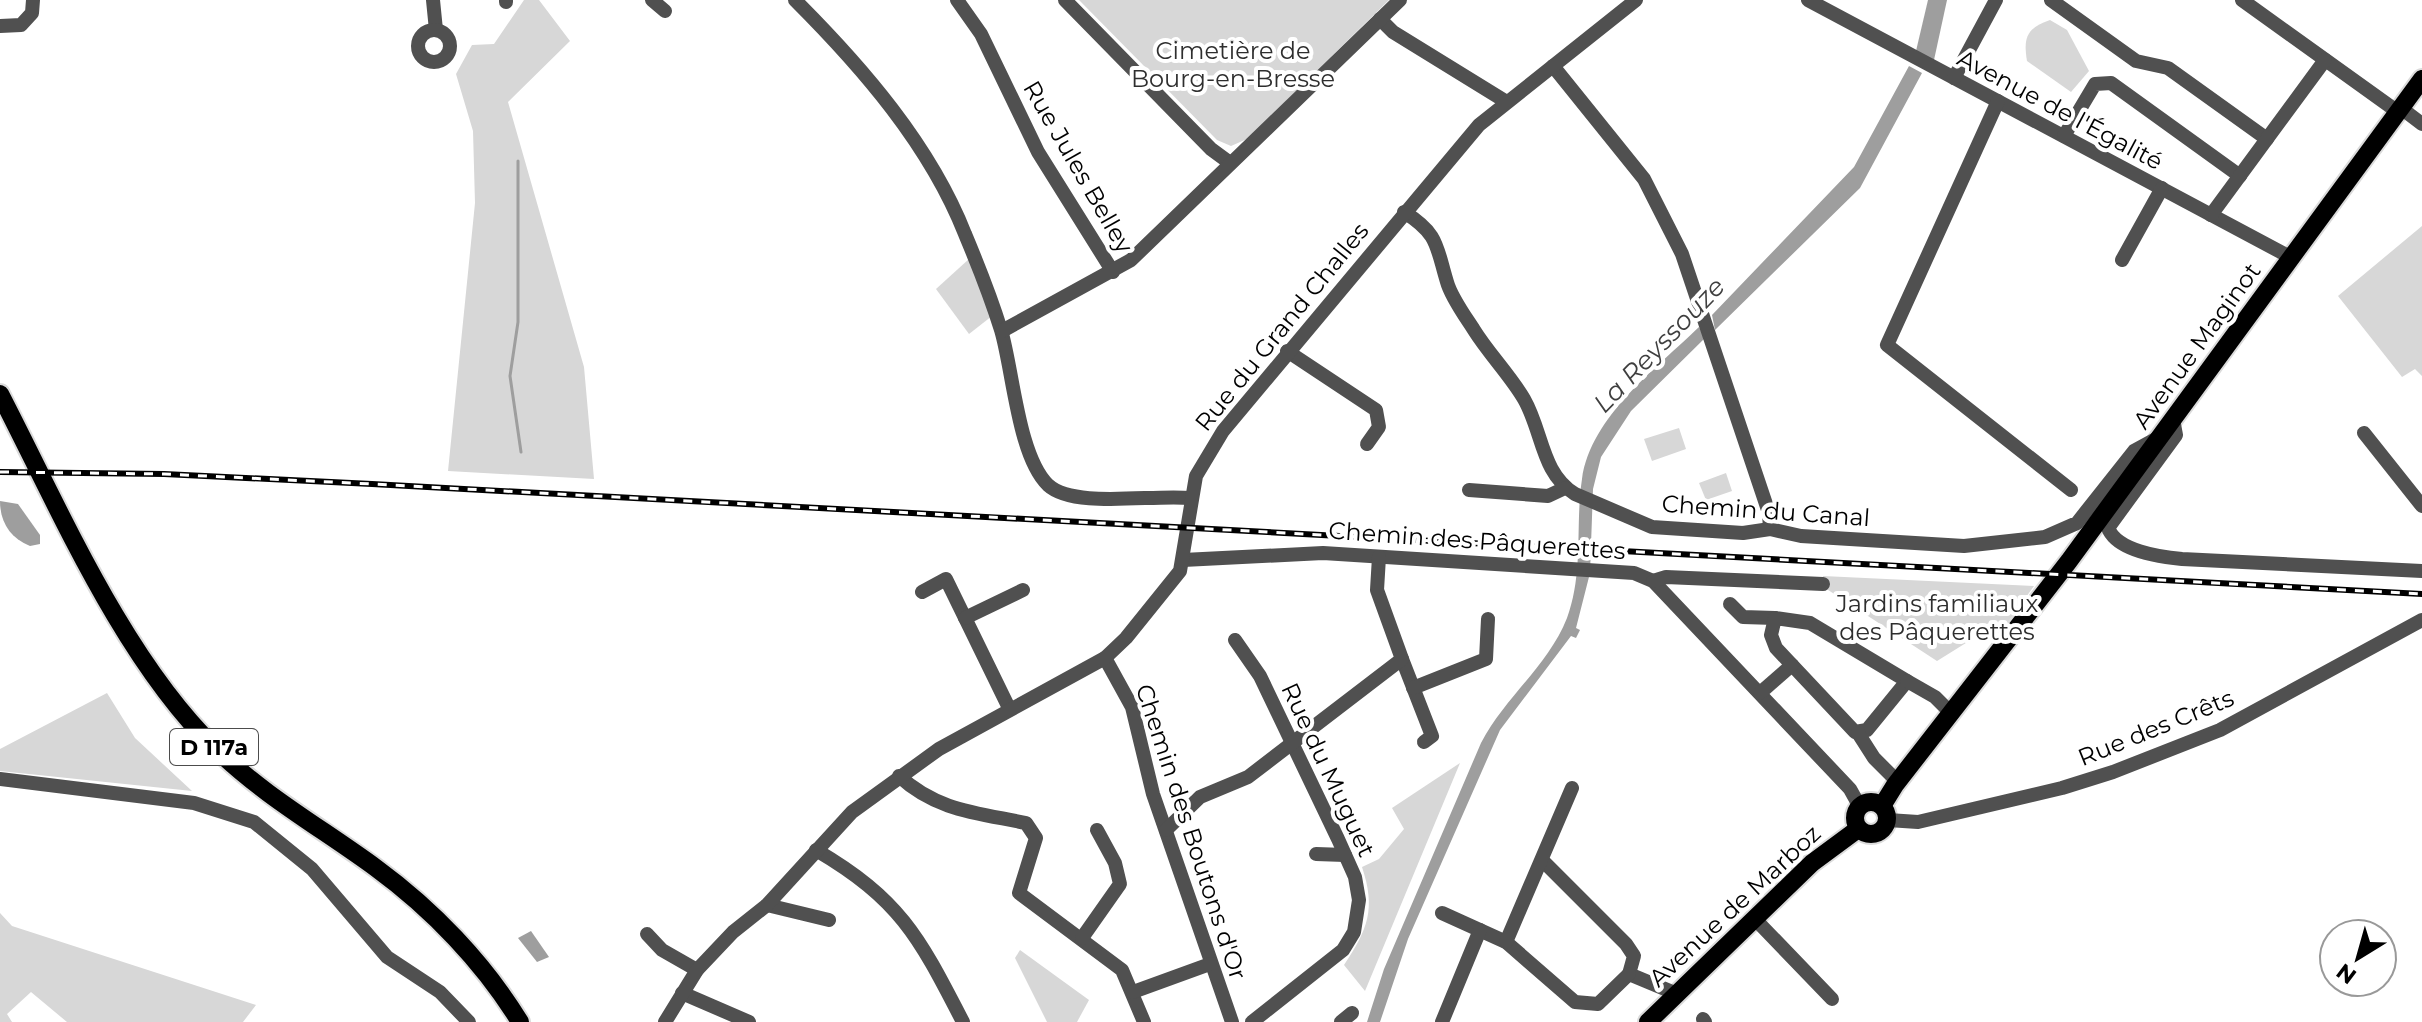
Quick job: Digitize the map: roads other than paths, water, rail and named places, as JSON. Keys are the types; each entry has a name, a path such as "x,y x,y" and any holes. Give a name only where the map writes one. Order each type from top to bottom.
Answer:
{"main road":[{"name":"Avenue Maginot","path":"1952,714 2422,79"},
{"name":"D 117a","path":"0,394 137,650 187,719 251,780 378,870 426,910 476,962 520,1022"},
{"path":"1885,813 1871,802 1860,807 1855,817 1858,829 1876,834 1885,813 1897,781 1952,714"},
{"name":"Avenue de Marboz","path":"1651,1021 1812,863 1858,829"}],"street":[{"path":"0,26 21,25 32,13 33,0"},
{"path":"433,0 436,30"},
{"path":"652,0 665,11"},
{"path":"795,0 878,90 925,160 963,230 1002,331 1019,417 1036,467 1048,485 1073,499 1164,495 1190,498"},
{"name":"Rue Jules Belley","path":"957,0 981,34 1038,152 1113,272"},
{"path":"1065,0 1211,149 1230,163"},
{"path":"1002,331 1131,260 1400,0"},
{"name":"Rue du Grand Challes","path":"665,1022 697,970 733,932 767,905 852,812 899,776 1009,708 1105,658 1171,583 1183,560 1190,498 1196,476 1223,431 1287,351 1479,125 1505,101 1636,0"},
{"name":"Avenue de l'Égalité","path":"1808,0 2292,258"},
{"path":"1954,78 1996,0"},
{"path":"2051,0 2136,61 2168,68 2267,139"},
{"path":"2242,0 2422,124"},
{"path":"1380,19 1393,32 1505,101"},
{"path":"2211,215 2325,60"},
{"path":"1553,66 1644,179 1682,254 1769,513 1770,529"},
{"path":"2064,136 2086,94 2095,84 2111,83 2240,176"},
{"path":"1998,101 1887,345 2071,490"},
{"path":"2122,260 2162,188"},
{"path":"1404,212 1420,222 1437,242 1447,284 1473,330 1525,400 1550,469 1570,491 1548,496 1469,490"},
{"path":"1287,351 1376,410 1379,427 1367,444"},
{"path":"2173,419 2176,435 2108,528 2111,535 2123,543 2157,556 2422,571"},
{"path":"2364,433 2422,506"},
{"name":"Chemin du Canal","path":"1570,491 1652,527 1743,533 1770,529 1801,536 1964,546 2045,537 2077,523 2134,451 2160,437"},
{"name":"Chemin des Pâquerettes","path":"1183,560 1323,553 1634,573 1653,581 1850,789 1860,807"},
{"path":"1379,557 1377,590 1432,736 1424,742"},
{"path":"1653,581 1666,577 1823,584"},
{"path":"922,592 946,579 1009,708"},
{"path":"965,618 1023,590"},
{"path":"1730,604 1743,617 1810,623 1935,697 1952,714"},
{"path":"1775,618 1771,641 1858,733 1874,758 1897,781"},
{"path":"1413,688 1486,659 1488,619"},
{"name":"Rue des Crêts","path":"1885,813 1918,822 2062,788 2113,772 2220,730 2422,620"},
{"name":"Rue du Muguet","path":"1235,640 1260,676 1289,743 1345,855 1359,900 1354,932 1334,961 1252,1022"},
{"name":"Chemin des Boutons d'Or","path":"1105,658 1132,707 1153,794 1232,1022"},
{"path":"1166,830 1200,797 1248,777 1402,659"},
{"path":"1760,693 1792,665"},
{"path":"1858,733 1871,726 1907,681"},
{"path":"899,776 921,796 954,809 1026,823 1036,838 1019,893 1122,970 1144,1022"},
{"path":"0,779 194,803 254,822 312,869 387,957 440,992 469,1022"},
{"path":"1506,942 1572,788"},
{"path":"1082,938 1120,884 1115,863 1097,830"},
{"path":"816,850 856,873 894,908 919,937 963,1022"},
{"path":"1316,854 1345,855"},
{"path":"1442,913 1506,942 1575,1002 1598,1004 1629,974 1634,956 1626,944 1542,860"},
{"path":"767,905 829,920"},
{"path":"1754,918 1832,999"},
{"path":"1442,1022 1480,930"},
{"path":"647,934 662,950 697,970"},
{"path":"1133,992 1210,964"},
{"path":"1629,974 1677,994"},
{"path":"682,993 749,1022"}],"waterway":[{"path":"518,161 518,322 510,376 521,452"}],"railway":[{"path":"0,472 164,474 372,484 2422,594"}],"park label":[{"name":"Cimetière de Bourg-en-Bresse","path":"1233,65"},
{"name":"Jardins familiaux des Pâquerettes","path":"1937,618"}],"water label":[{"name":"La Reyssouze","path":"1659,345"}]}
